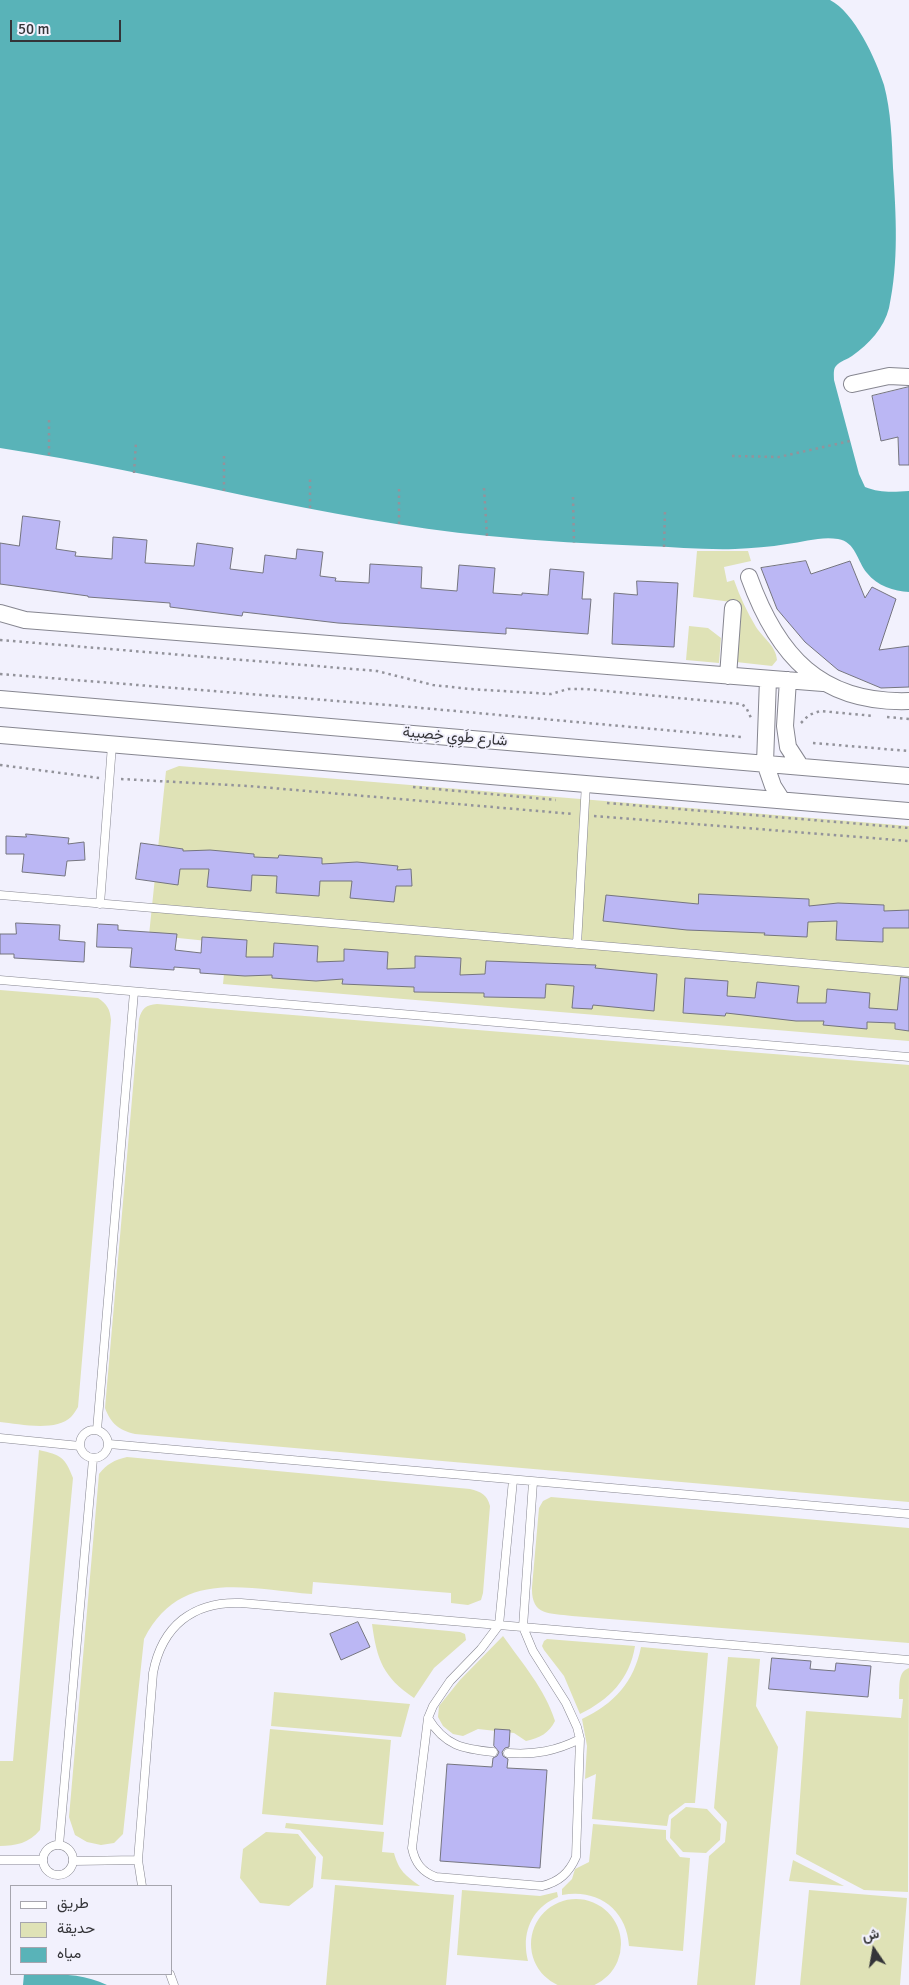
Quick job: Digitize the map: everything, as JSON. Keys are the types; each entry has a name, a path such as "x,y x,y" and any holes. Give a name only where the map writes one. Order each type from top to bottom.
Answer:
{"street":[{"path":"852,384 889,376 909,376"},
{"path":"749,576 760,608 776,636 797,662 822,683"},
{"path":"728,676 733,608"},
{"path":"0,613 17,619 35,621 822,683 868,699 909,701"},
{"path":"768,679 764,763 770,781 782,800"},
{"path":"788,680 785,726 788,747 801,767"},
{"name":"شارع طَوِي خِصِيبة","path":"0,699 909,776"},
{"path":"0,735 909,811"}],"lane":[{"path":"100,904 112,745"},
{"path":"577,944 586,783"},
{"path":"0,894 909,972"},
{"path":"0,980 909,1057"},
{"path":"97,1430 134,992"},
{"path":"97,1430 105,1435 109,1444 106,1453 102,1457 93,1459 84,1454 80,1446 83,1436 87,1432 97,1430"},
{"path":"0,1438 80,1446"},
{"path":"109,1444 909,1514"},
{"path":"60,1845 93,1459"},
{"path":"513,1480 498,1625 481,1649 445,1688 433,1706 428,1718 412,1848 417,1864 428,1874 444,1878 542,1886 551,1884 567,1874 576,1856 580,1739 577,1727 566,1703 533,1651 523,1627 533,1482"},
{"path":"142,1885 138,1860 156,1659 168,1634 188,1615 213,1604 241,1602 909,1660"},
{"path":"428,1718 449,1742 469,1750 494,1752"},
{"path":"508,1753 536,1754 548,1752 580,1739"},
{"path":"60,1845 70,1850 74,1861 68,1873 54,1876 44,1867 42,1860 48,1849 60,1845"},
{"path":"0,1860 42,1860"},
{"path":"74,1861 138,1860"}],"path":[{"path":"49,418 49,455"},
{"path":"732,456 779,457 850,441"},
{"path":"134,473 136,442"},
{"path":"224,456 224,491"},
{"path":"310,477 310,508"},
{"path":"399,485 399,524"},
{"path":"484,488 487,536"},
{"path":"573,497 574,543"},
{"path":"664,547 665,511"},
{"path":"0,640 377,671 432,685 470,689 551,694 568,689 586,689 741,704 752,718 766,724"},
{"path":"0,674 742,737"},
{"path":"785,726 798,726 809,714 820,711 909,719"},
{"path":"813,742 909,751"},
{"path":"0,765 100,778"},
{"path":"120,779 250,786 573,814"},
{"path":"607,804 909,828"},
{"path":"590,816 909,841"}],"green space":[{"path":"697,551 748,551 751,561 724,567 727,582 734,580 753,621 774,651 777,660 772,666 736,662 739,603 693,597"},
{"path":"689,626 708,628 721,638 719,663 686,660"},
{"path":"179,766 909,826 909,1041 223,984 227,943 149,935 166,771"},
{"path":"0,990 98,998 107,1007 111,1020 78,1407 71,1417 64,1422 47,1426 0,1422"},
{"path":"157,1004 909,1065 909,1502 135,1434 120,1428 110,1418 105,1408 139,1019 145,1008"},
{"path":"39,1450 65,1461 73,1478 40,1830 22,1843 0,1846 0,1761 13,1761"},
{"path":"127,1457 470,1489 483,1494 490,1506 483,1593 481,1600 468,1605 451,1603 451,1593 313,1582 312,1594 239,1587 217,1588 196,1592 176,1601 159,1616 144,1639 123,1834 114,1843 101,1845 87,1842 75,1835 69,1817 99,1474 111,1463"},
{"path":"551,1497 909,1528 909,1643 572,1616 543,1611 535,1603 532,1596 532,1587 539,1508 543,1501"},
{"path":"372,1624 460,1632 465,1634 466,1640 434,1668 414,1698 395,1683 383,1667 376,1648"},
{"path":"503,1636 539,1687 555,1721 544,1734 526,1741 514,1733 478,1729 463,1736 453,1734 443,1726 438,1717 439,1706 460,1680"},
{"path":"547,1639 635,1646 628,1669 616,1687 600,1702 580,1714 564,1676 542,1646"},
{"path":"641,1647 708,1653 695,1803 685,1803 669,1815 667,1826 592,1819 596,1774 585,1779 587,1746 582,1719 604,1706 621,1690 633,1671"},
{"path":"728,1657 760,1659 756,1706 778,1747 755,1985 697,1985 709,1856 725,1842 727,1822 714,1808"},
{"path":"909,1668 908,1892 864,1890 796,1854 806,1711 901,1718 903,1699 899,1699 900,1680 905,1670"},
{"path":"274,1692 410,1704 401,1737 271,1726"},
{"path":"270,1729 391,1740 383,1825 262,1814"},
{"path":"686,1807 707,1809 721,1824 720,1840 706,1853 683,1852 670,1838 671,1819"},
{"path":"286,1823 384,1832 382,1852 394,1853 403,1872 420,1886 321,1879 323,1857 300,1830 285,1828"},
{"path":"593,1824 666,1830 666,1839 680,1857 690,1858 683,1951 629,1946 623,1922 608,1904 587,1895 562,1895 562,1889 572,1879 575,1869 589,1862"},
{"path":"266,1832 298,1834 316,1857 313,1887 289,1906 260,1903 240,1878 243,1849"},
{"path":"793,1860 844,1886 789,1881"},
{"path":"335,1885 454,1895 446,1985 326,1985"},
{"path":"462,1890 540,1896 557,1892 558,1897 541,1908 530,1923 526,1941 528,1961 457,1955"},
{"path":"809,1890 907,1898 900,1985 800,1985"},
{"path":"576,1899 593,1902 601,1906 614,1919 620,1935 620,1953 614,1969 601,1982 593,1986 559,1986 544,1976 534,1961 531,1944 534,1927 544,1912 559,1902"}],"water":[{"path":"0,0 830,0 839,6 856,25 876,62 884,85 891,126 896,238 892,291 884,322 870,341 836,366 834,380 859,474 865,487 892,492 909,491 909,592 892,589 871,578 849,544 832,538 768,547 701,549 489,536 427,529 366,519 61,458 0,448"},
{"path":"24,1975 66,1975 87,1978 107,1985 23,1985"}],"building":[{"path":"909,387 909,465 899,465 898,437 881,441 872,396"},
{"path":"23,516 60,521 56,549 76,552 75,556 112,559 113,537 147,540 145,563 194,566 197,543 233,548 230,569 263,573 265,555 296,559 297,549 323,552 320,576 336,578 335,581 369,583 370,564 422,567 421,588 457,591 459,565 495,568 493,593 522,595 522,593 548,595 550,569 584,572 582,599 591,599 588,634 506,628 506,634 338,623 243,612 242,616 170,607 170,603 88,597 0,584 0,543 19,546"},
{"path":"806,561 811,574 850,561 865,598 872,587 896,599 879,650 909,646 909,687 881,688 838,670 805,642 777,609 761,568"},
{"path":"637,581 678,583 674,647 612,644 614,593 637,595"},
{"path":"26,834 69,838 68,844 84,842 85,860 67,861 65,876 22,872 24,854 6,854 6,836 26,837"},
{"path":"141,843 183,849 183,851 210,850 254,854 254,857 278,858 279,855 322,858 322,864 357,862 398,866 397,870 411,869 412,886 396,886 394,902 350,898 352,881 320,881 319,896 276,893 277,876 252,875 251,891 207,887 209,869 180,869 178,885 136,879"},
{"path":"699,894 809,899 809,906 838,903 884,905 884,911 909,910 909,928 883,928 883,942 836,940 837,921 808,922 807,937 764,935 765,933 687,930 603,921 606,895 698,904"},
{"path":"16,923 60,925 59,940 85,942 84,962 14,958 14,954 0,954 0,934 16,934"},
{"path":"98,924 118,925 118,930 177,934 175,950 201,953 202,937 247,940 246,957 273,957 274,943 318,946 317,962 344,961 344,949 388,952 387,969 415,968 415,956 461,958 460,975 485,974 486,961 596,965 595,968 657,974 654,1011 593,1005 592,1009 572,1008 574,986 546,984 545,998 484,997 484,993 414,992 414,987 342,984 343,979 316,981 272,978 272,975 245,976 200,973 200,969 174,967 174,970 130,967 132,948 97,947"},
{"path":"901,977 909,978 909,1031 895,1029 895,1023 867,1022 867,1029 823,1025 824,1021 796,1021 726,1013 725,1016 683,1013 685,978 728,981 727,996 755,998 757,982 799,986 797,1003 826,1003 827,989 870,993 869,1008 897,1010"},
{"path":"358,1622 370,1647 341,1660 330,1634"},
{"path":"772,1658 811,1661 810,1669 835,1671 836,1663 871,1666 868,1697 769,1689"},
{"path":"495,1729 510,1730 509,1747 505,1748 502,1752 503,1756 508,1759 507,1768 547,1770 540,1868 440,1861 447,1764 492,1767 493,1758 499,1752 494,1746"}]}
